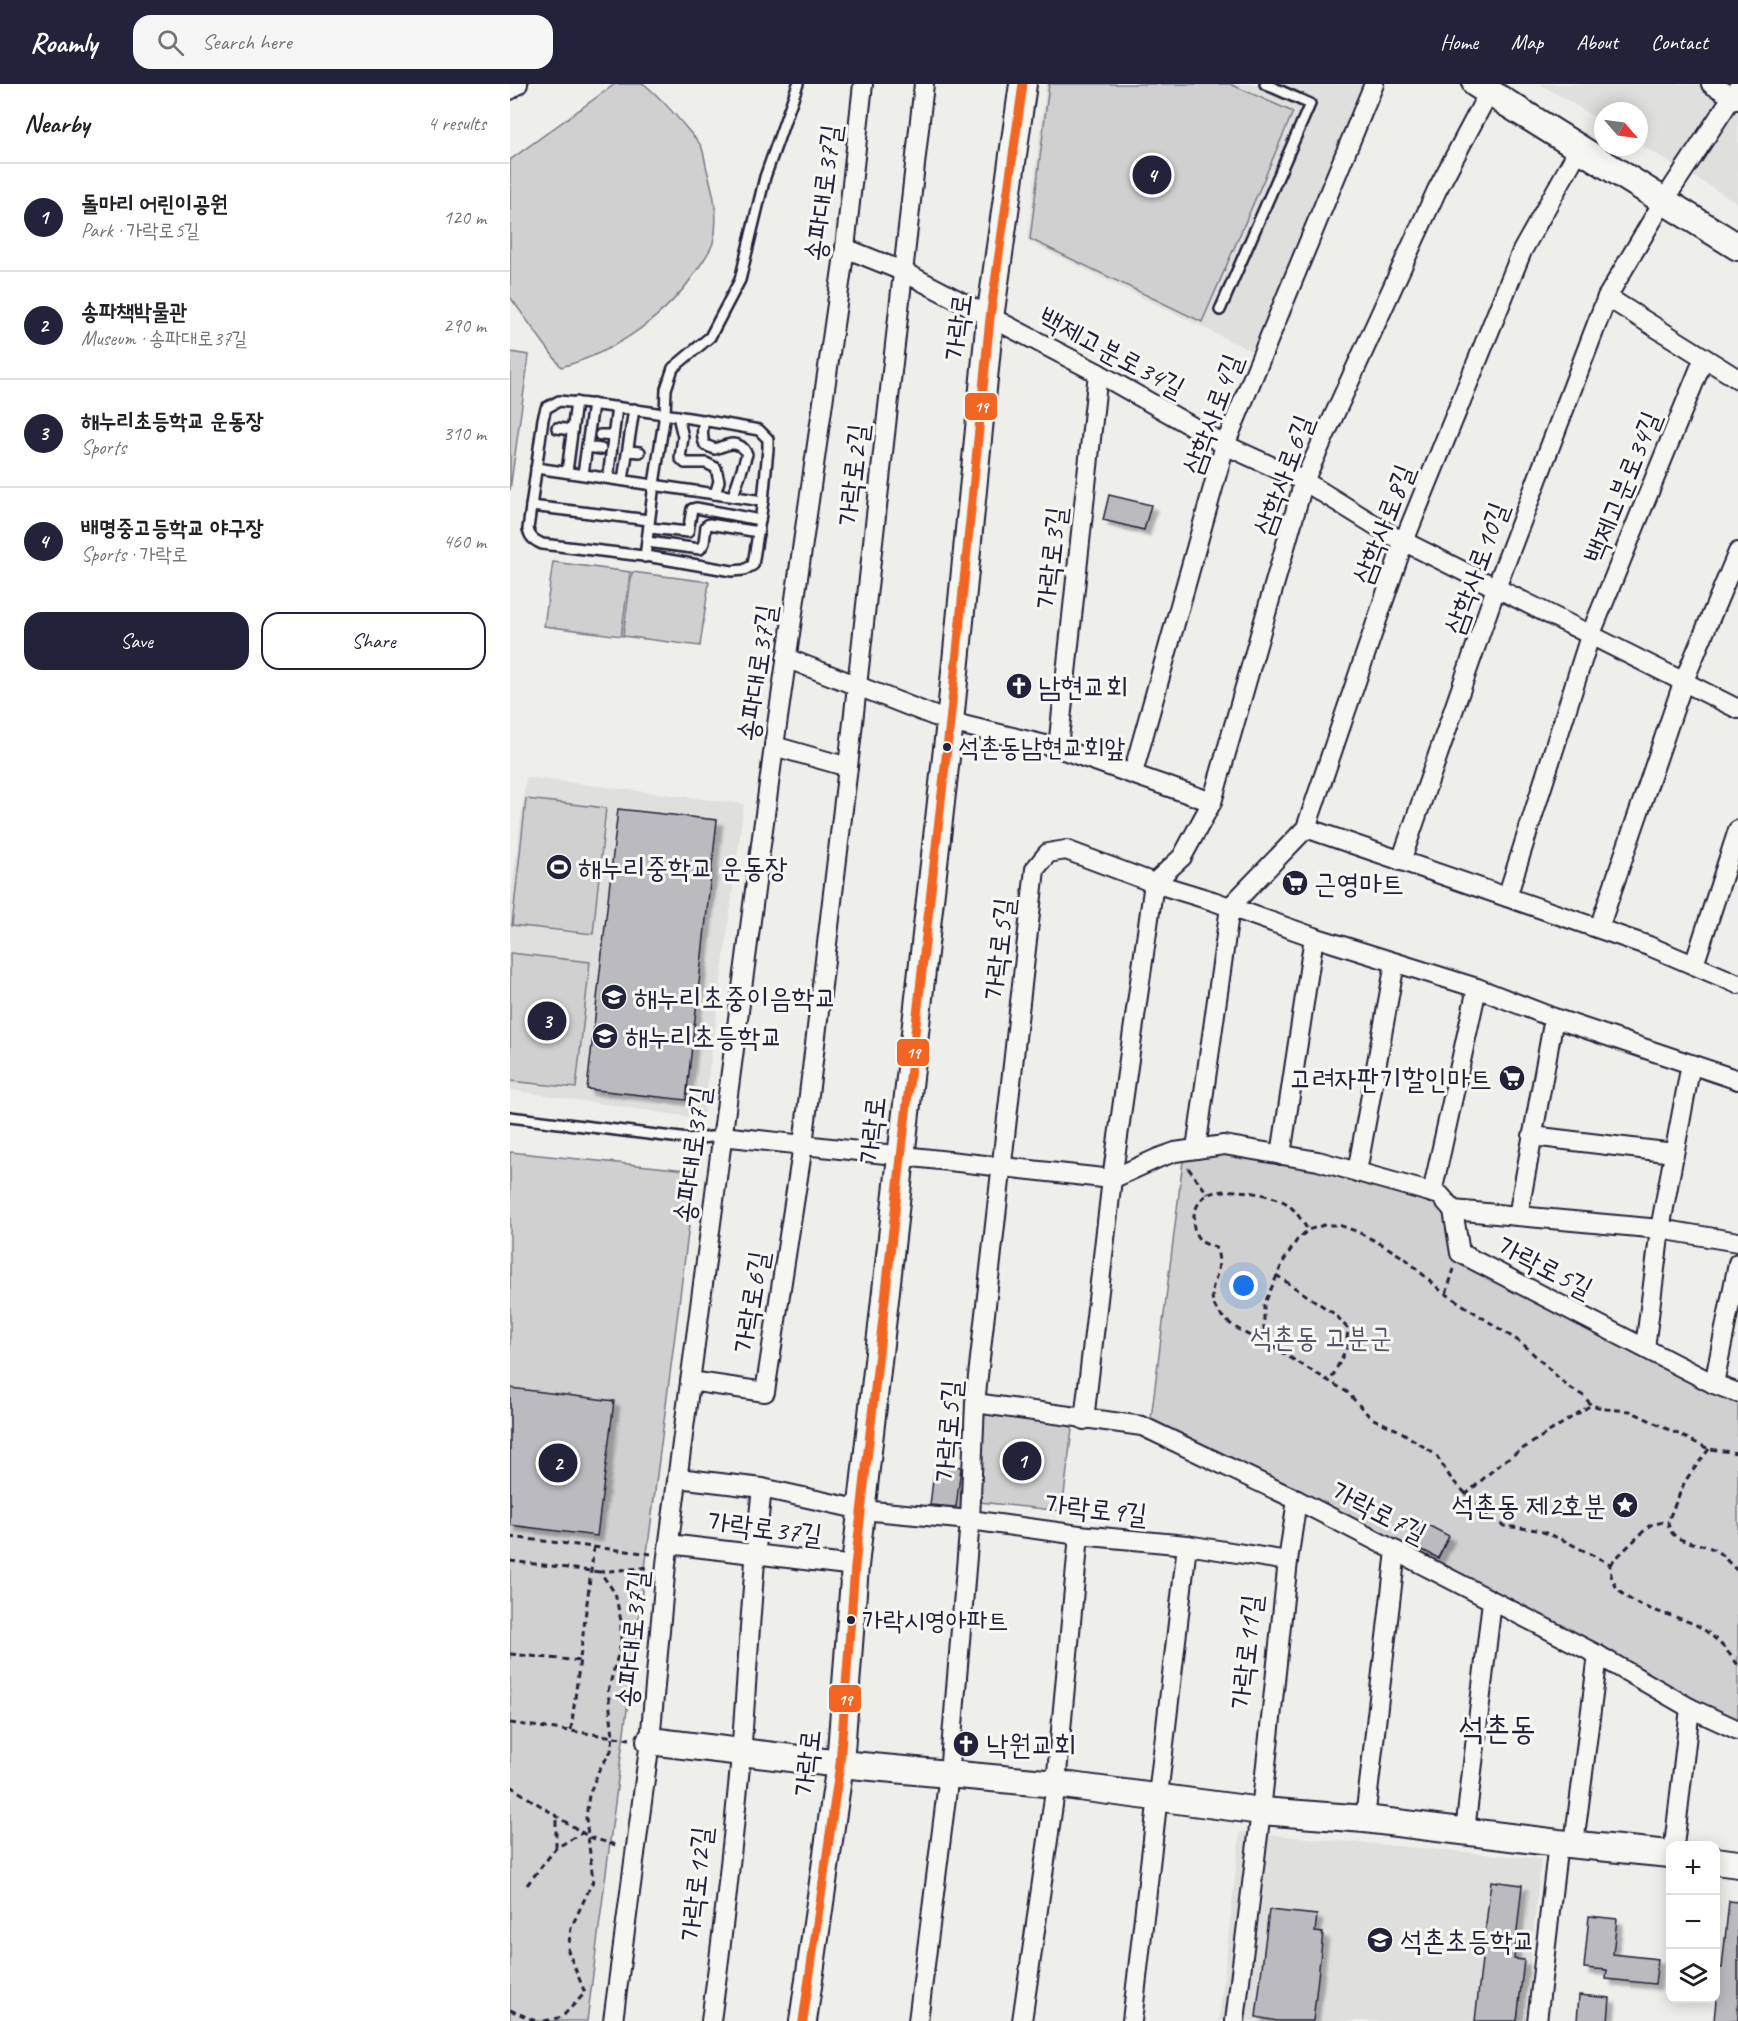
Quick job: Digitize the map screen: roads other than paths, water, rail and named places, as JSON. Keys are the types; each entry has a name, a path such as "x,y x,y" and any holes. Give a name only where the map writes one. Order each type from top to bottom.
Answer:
{"street":[{"path":"510,90 518,84"},
{"name":"송파대로37길","path":"613,2021 650,1741 665,1554 678,1478 774,746 845,248 863,84"},
{"name":"가락로2길","path":"848,766 924,84"},
{"name":"가락로","path":"803,2021 840,1764 855,1566 950,722 990,318 1023,84"},
{"name":"삼학사로4길","path":"1133,773 1226,445 1374,84"},
{"path":"1711,84 1736,94"},
{"path":"1483,88 1738,246"},
{"name":"삼학사로6길","path":"1154,883 1182,857 1212,802 1304,481 1483,88"},
{"name":"삼학사로10길","path":"1401,861 1496,588 1607,297 1664,202 1736,94"},
{"name":"삼학사로8길","path":"1230,907 1306,828 1404,541 1522,251 1579,149"},
{"path":"845,248 902,271 990,318"},
{"path":"1607,297 1738,379"},
{"name":"백제고분로34길","path":"990,318 1098,373 1226,445 1304,481 1404,541 1738,709"},
{"name":"백제고분로34길","path":"1507,897 1590,636 1704,358"},
{"name":"가락로3길","path":"1058,748 1098,373"},
{"path":"1599,928 1683,682 1738,552"},
{"path":"786,658 950,722 1058,748 1212,802"},
{"path":"774,746 848,766"},
{"name":"가락로6길","path":"690,1381 765,1392 803,1145 848,766"},
{"path":"1306,828 1649,946 1738,984"},
{"path":"1694,965 1738,830"},
{"name":"가락로5길","path":"970,1520 975,1403 1035,869 1048,853 1066,850 1154,883 1314,937 1477,988 1554,1018 1738,1080"},
{"path":"1084,1420 1112,1179 1154,883"},
{"path":"1196,1149 1230,907"},
{"path":"1281,1155 1314,937"},
{"path":"1357,1172 1395,963"},
{"path":"1432,1193 1477,988"},
{"name":"가락로5길","path":"1518,1216 1554,1018"},
{"path":"1646,1348 1660,1229 1690,1064"},
{"path":"722,1136 1112,1179 1175,1152 1224,1145 1318,1161 1440,1195 1453,1210"},
{"path":"1532,1136 1674,1153"},
{"name":"가락로5길","path":"1738,1242 1660,1229 1453,1210 1460,1254 1714,1384 1738,1393"},
{"path":"1714,1384 1738,1263"},
{"name":"가락로7길","path":"975,1403 1084,1420 1142,1426 1297,1500 1598,1655 1690,1708 1738,1730"},
{"path":"678,1478 762,1488 862,1510"},
{"name":"가락로12길","path":"711,2021 729,1889 741,1753 754,1554 762,1488"},
{"name":"가락로11길","path":"1235,2021 1297,1500"},
{"name":"가락로9길","path":"862,1510 1187,1545 1288,1561"},
{"path":"918,2021 949,1774 970,1520"},
{"path":"1022,2021 1056,1784 1079,1535"},
{"path":"1132,2021 1187,1545"},
{"path":"1365,1819 1396,1551"},
{"name":"가락로37길","path":"665,1554 754,1554 855,1566"},
{"path":"1465,1831 1492,1601"},
{"path":"1538,2021 1598,1655"},
{"path":"1674,1841 1690,1708"},
{"path":"650,1741 840,1764 1056,1784 1261,1811 1365,1819 1566,1844 1666,1854"},
{"path":"1720,1862 1738,1864"}],"lane":[{"path":"645,557 665,414 666,388 673,368 710,337 740,280 765,177 798,84"},
{"path":"1220,310 1310,104 1264,84"},
{"path":"560,401 665,414 759,430 768,439 763,501 753,565 744,570 732,571 542,544 529,535 536,468 546,408 560,401"},
{"path":"567,472 576,402"},
{"path":"583,474 593,404"},
{"path":"608,478 617,407"},
{"path":"623,480 634,409"},
{"path":"678,416 683,437 680,458 685,464 706,463 716,468 719,481 715,494"},
{"path":"704,420 702,440 705,446 716,449 731,443 737,444 744,448 747,454 733,496"},
{"path":"557,428 572,430"},
{"path":"600,435 613,435"},
{"path":"587,447 601,449"},
{"path":"628,451 640,452"},
{"path":"536,468 763,501"},
{"path":"531,506 688,532 692,509 696,508 760,520"},
{"path":"647,542 700,549 704,543 706,526 709,524 759,532"},
{"path":"510,1117 689,1139 722,1136"}],"place":[{"name":"배명중고등학교 야구장","path":"1152,175"},
{"name":"남현교회","path":"1019,686"},
{"name":"석촌동남현교회앞","path":"947,747"},
{"name":"해누리중학교 운동장","path":"559,867"},
{"name":"근영마트","path":"1295,883"},
{"name":"해누리초중이음학교","path":"614,997"},
{"name":"해누리초등학교 운동장","path":"547,1021"},
{"name":"해누리초등학교","path":"605,1036"},
{"name":"고려자판기할인마트","path":"1512,1078"},
{"name":"돌마리 어린이공원","path":"1022,1461"},
{"name":"송파책박물관","path":"558,1463"},
{"name":"석촌동 제2호분","path":"1625,1505"},
{"name":"가락시영아파트","path":"851,1620"},
{"name":"낙원교회","path":"966,1744"},
{"name":"석촌초등학교","path":"1380,1940"}],"district":[{"name":"석촌동","path":"1497,1728"}],"park label":[{"name":"석촌동 고분군","path":"1321,1337"}]}
